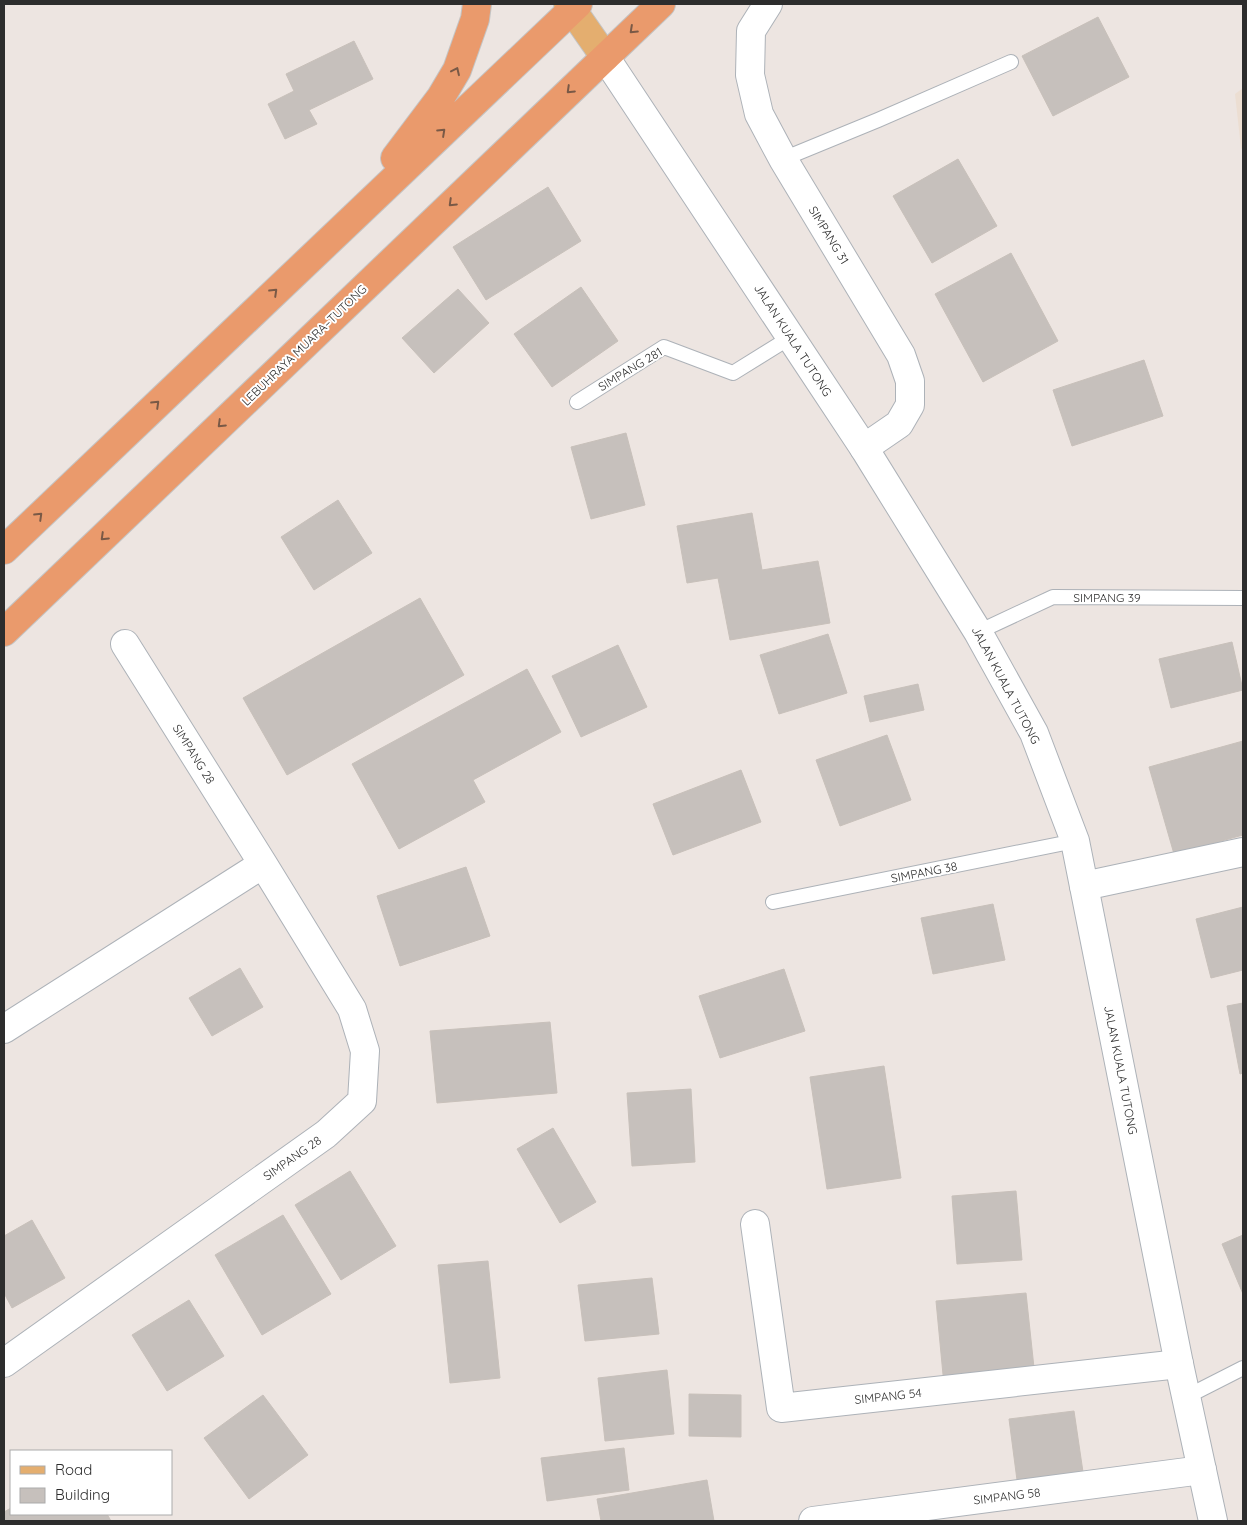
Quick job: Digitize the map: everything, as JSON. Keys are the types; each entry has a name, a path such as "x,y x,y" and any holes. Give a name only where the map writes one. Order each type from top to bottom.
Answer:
{"highway":[{"path":"345,223 442,97 457,70 475,19 477,4"},
{"name":"LEBUHRAYA MUARA–TUTONG","path":"4,632 661,4"},
{"path":"4,550 572,6"}],"main road":[{"path":"572,6 605,57"}],"street":[{"name":"SIMPANG 31","path":"768,4 751,32 750,75 759,114 783,159 901,355 910,381 910,405 898,424 864,448"},
{"name":"JALAN KUALA TUTONG","path":"605,57 864,448 978,632 1034,733 1075,841 1179,1364 1213,1521"},
{"name":"SIMPANG 28","path":"4,1363 326,1134 362,1101 365,1051 352,1009 264,864 125,644"},
{"path":"1084,886 1243,852"},
{"path":"4,1030 264,864"},
{"name":"SIMPANG 54","path":"755,1224 781,1408 1179,1364"},
{"name":"SIMPANG 58","path":"813,1521 1202,1470"}],"lane":[{"path":"783,159 1012,62"},
{"name":"SIMPANG 281","path":"577,402 664,347 732,373 791,337"},
{"name":"SIMPANG 39","path":"978,632 1053,597 1243,598"},
{"name":"SIMPANG 38","path":"773,902 1075,841"},
{"path":"1186,1397 1243,1368"}],"shaded area":[{"path":"1243,88 1243,151 1241,148 1235,94"}],"building":[{"path":"1098,17 1129,77 1053,116 1022,56"},
{"path":"354,41 373,79 309,110 317,124 285,139 268,104 294,91 286,74"},
{"path":"958,159 997,226 932,263 893,196"},
{"path":"548,187 581,241 486,300 453,247"},
{"path":"1011,253 1058,341 983,382 935,294"},
{"path":"581,287 618,341 552,387 514,334"},
{"path":"458,289 489,323 434,373 402,338"},
{"path":"1144,360 1163,416 1072,446 1053,390"},
{"path":"626,433 645,505 591,519 571,447"},
{"path":"338,500 372,553 314,590 281,537"},
{"path":"752,513 762,570 818,561 830,623 730,640 718,578 687,583 677,526"},
{"path":"420,598 464,675 287,775 243,698"},
{"path":"828,634 847,693 779,714 760,655"},
{"path":"1232,642 1243,690 1171,708 1159,659"},
{"path":"618,645 647,707 581,737 552,676"},
{"path":"527,669 561,732 473,780 485,802 399,849 352,764"},
{"path":"918,684 924,710 870,722 864,696"},
{"path":"887,735 911,800 840,826 816,760"},
{"path":"1243,741 1243,835 1174,854 1149,767"},
{"path":"741,770 761,822 673,855 653,804"},
{"path":"466,867 490,936 400,966 377,896"},
{"path":"993,904 1005,960 933,974 921,918"},
{"path":"1243,907 1243,970 1211,978 1196,919"},
{"path":"240,968 263,1007 212,1036 189,998"},
{"path":"784,969 805,1031 720,1058 699,996"},
{"path":"1243,1003 1243,1073 1240,1074 1227,1006"},
{"path":"550,1022 557,1093 437,1103 430,1031"},
{"path":"884,1066 901,1178 827,1189 810,1077"},
{"path":"691,1089 695,1162 632,1166 627,1093"},
{"path":"553,1128 596,1202 560,1223 517,1149"},
{"path":"350,1171 396,1246 341,1280 295,1205"},
{"path":"1016,1191 1022,1260 957,1264 952,1196"},
{"path":"283,1215 331,1294 262,1335 215,1255"},
{"path":"32,1220 65,1278 12,1308 4,1293 4,1236"},
{"path":"1243,1235 1243,1294 1222,1244"},
{"path":"488,1261 500,1378 450,1383 438,1265"},
{"path":"652,1278 659,1334 585,1341 578,1285"},
{"path":"1026,1293 1035,1377 944,1385 936,1301"},
{"path":"189,1300 224,1356 167,1391 132,1335"},
{"path":"667,1370 674,1434 605,1441 598,1378"},
{"path":"689,1394 741,1395 741,1437 689,1436"},
{"path":"263,1395 308,1455 249,1499 204,1438"},
{"path":"1074,1411 1083,1472 1017,1480 1009,1419"},
{"path":"624,1448 629,1490 547,1501 541,1458"},
{"path":"707,1480 714,1521 601,1521 597,1499"},
{"path":"10,1509 10,1515 108,1515 111,1521 4,1521 4,1512"}]}
